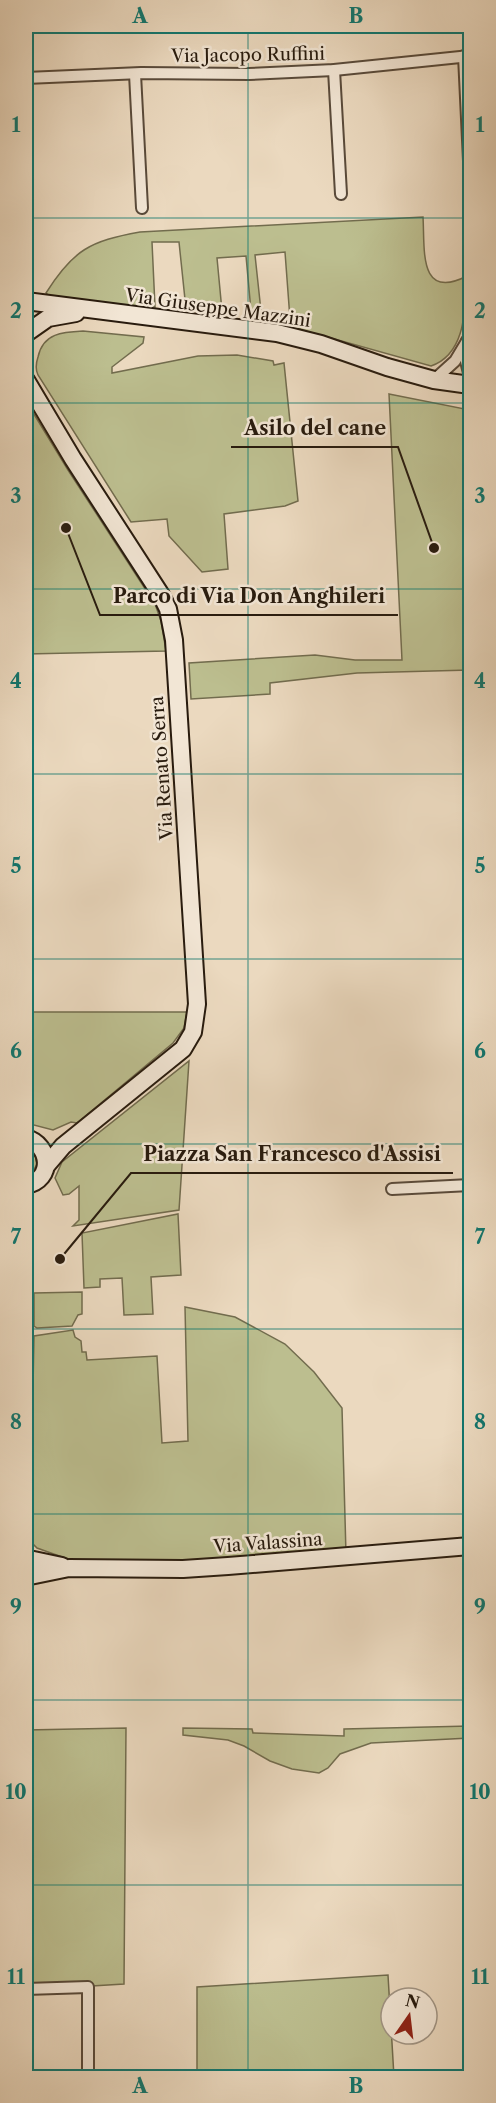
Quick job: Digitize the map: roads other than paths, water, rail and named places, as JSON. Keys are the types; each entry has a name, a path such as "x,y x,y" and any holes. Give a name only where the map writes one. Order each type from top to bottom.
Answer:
{"street":[{"name":"Via Jacopo Ruffini","path":"26,78 334,70 467,56"},
{"path":"467,56 471,182"},
{"path":"334,70 341,194"},
{"path":"135,74 142,208"},
{"name":"Via Giuseppe Mazzini","path":"26,301 277,333 321,344 387,367 434,380 471,385"},
{"path":"26,310 29,319 27,334"},
{"name":"Via Giuseppe Mazzini","path":"27,334 39,323 58,315 98,311"},
{"path":"434,380 455,361 469,338"},
{"path":"469,338 466,361 471,377"},
{"name":"Via Renato Serra","path":"26,380 168,609 174,640 194,968 195,1021 193,1032 183,1049 54,1154 31,1183"},
{"path":"30,1139 50,1143 73,1138"},
{"path":"30,1139 45,1155 46,1166"},
{"path":"26,1198 31,1183"},
{"path":"392,1188 471,1185"},
{"name":"Via Valassina","path":"27,1557 69,1568 183,1569 471,1546"},
{"path":"27,1557 32,1567 28,1578"},
{"name":"Via Valassina","path":"28,1578 69,1568"},
{"path":"26,1989 88,1987 88,2078"}],"place":[{"name":"Parco di Via Don Anghileri","path":"66,528"},
{"name":"Asilo del cane","path":"434,548"},
{"name":"Piazza San Francesco d'Assisi","path":"60,1259"}]}
